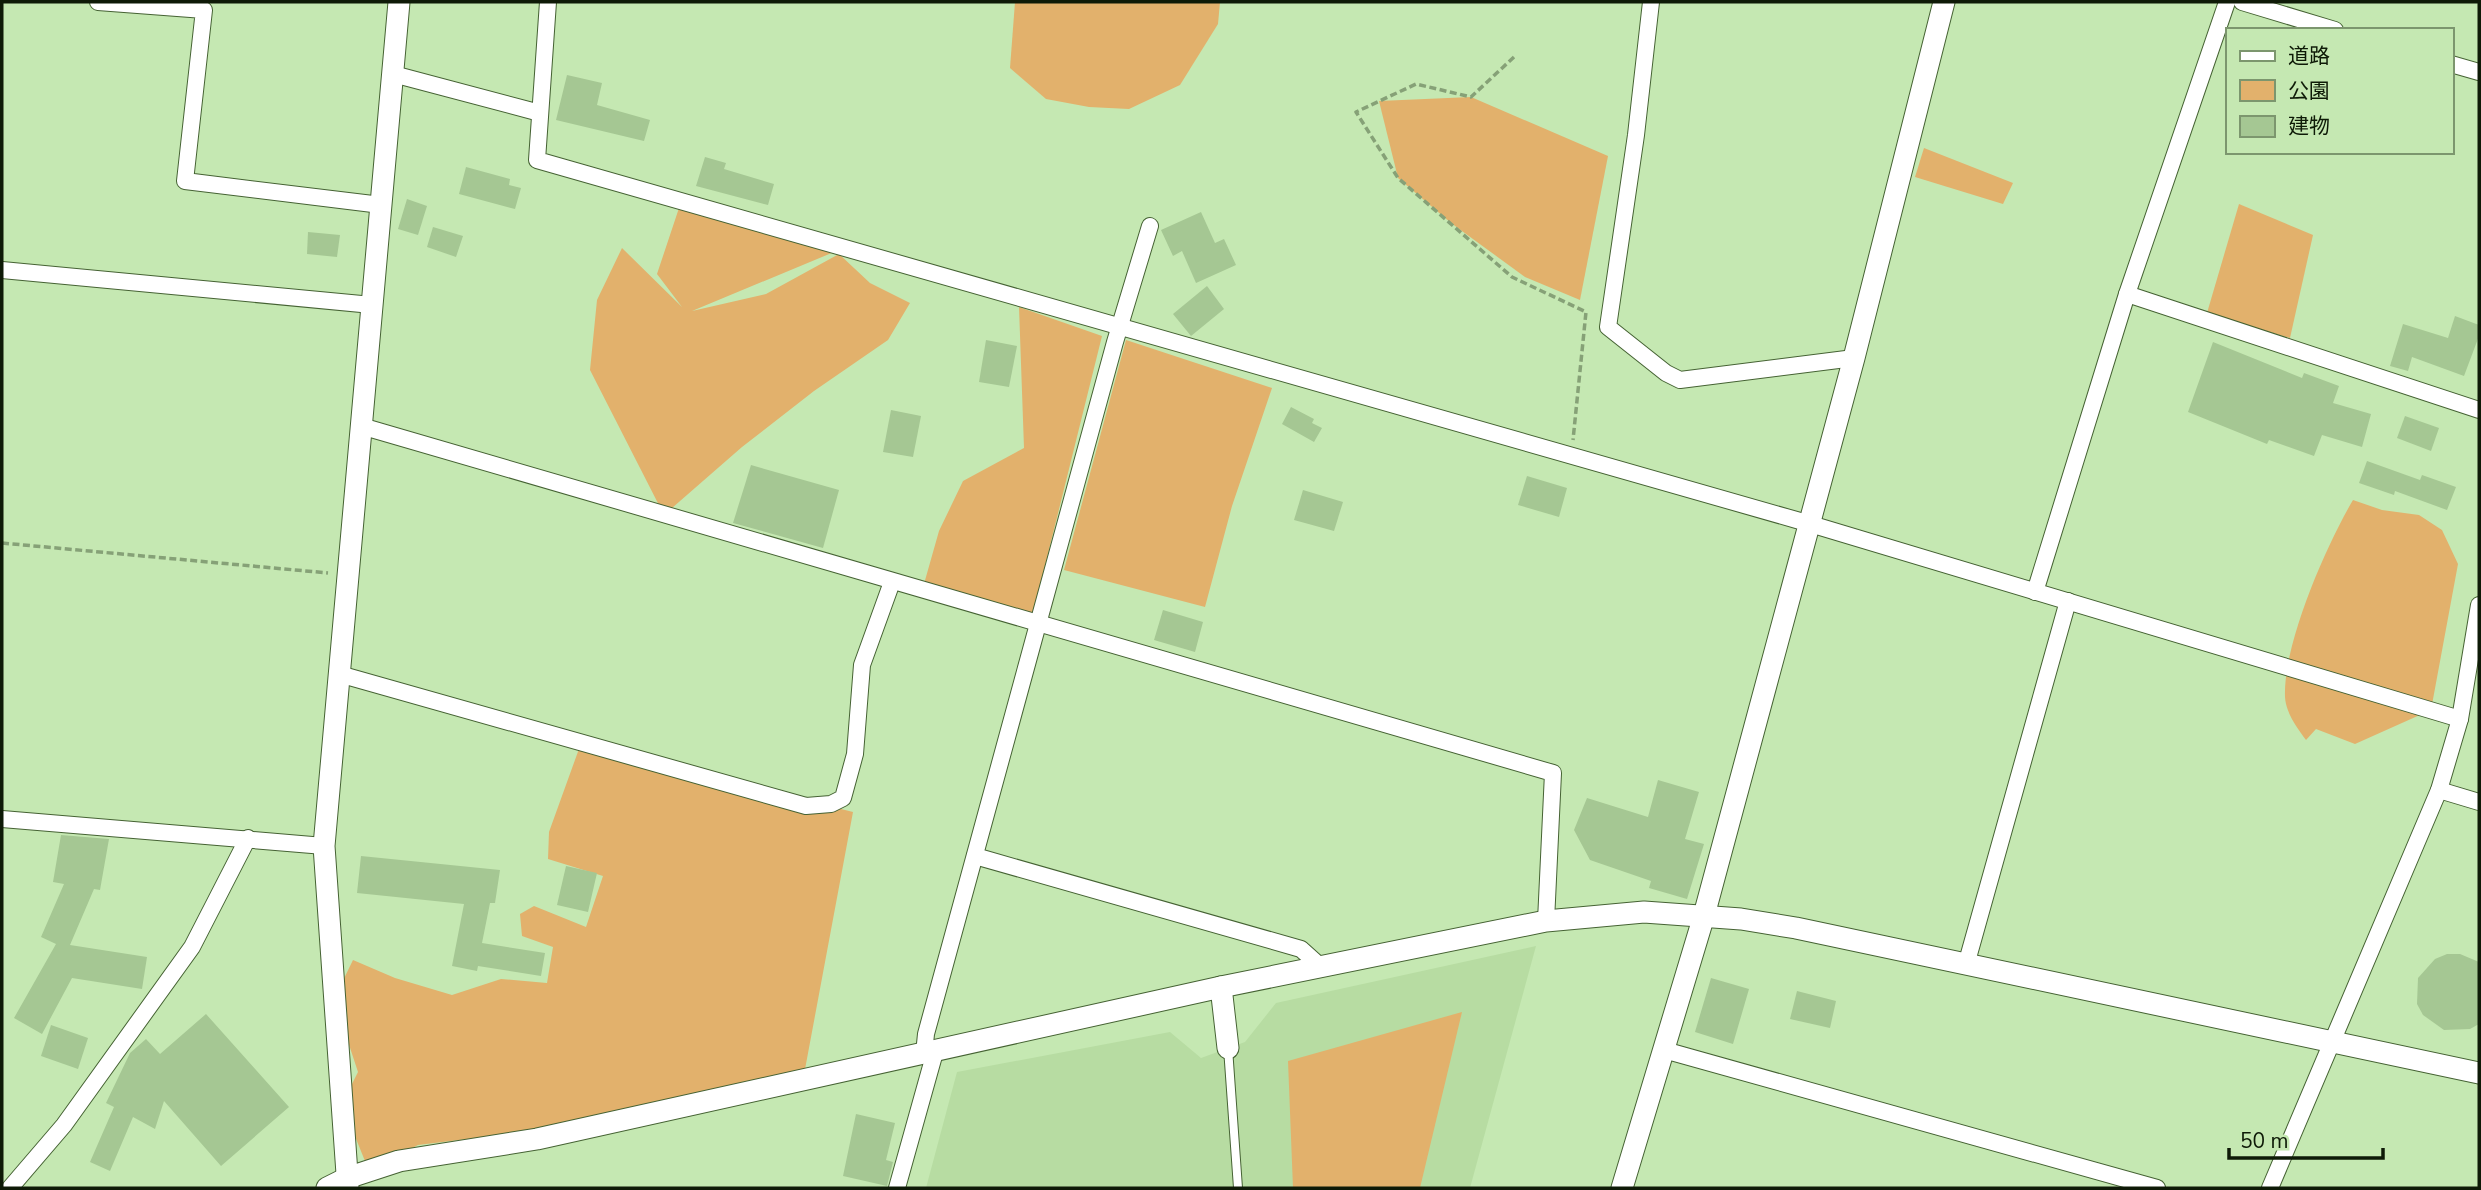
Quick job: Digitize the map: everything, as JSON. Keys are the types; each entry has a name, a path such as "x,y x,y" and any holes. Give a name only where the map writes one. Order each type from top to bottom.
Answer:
{"street":[{"path":"99,2 204,10 185,181 381,205"},
{"path":"347,1183 324,846 399,2"},
{"path":"548,2 537,160 1807,523 2460,719"},
{"path":"1651,2 1636,135 1608,327 1666,373 1681,380 1854,358"},
{"path":"1622,1188 1703,919 1807,523 1854,358 1944,2"},
{"path":"2035,592 2127,294 2227,2"},
{"path":"2242,2 2328,28"},
{"path":"2453,65 2479,72"},
{"path":"393,74 540,113"},
{"path":"897,1188 929,1053 926,1034 1119,327 1150,226"},
{"path":"2,270 372,305"},
{"path":"2127,294 2479,410"},
{"path":"361,426 1037,625 1553,773 1546,921"},
{"path":"339,674 806,806 831,804 843,798 850,780 862,665 892,582"},
{"path":"1966,965 2068,601"},
{"path":"2270,1188 2439,790 2460,719 2479,605"},
{"path":"2439,790 2479,802"},
{"path":"2,819 324,846"},
{"path":"10,1188 64,1125 192,947 248,838"},
{"path":"975,856 1301,949 1321,967"},
{"path":"327,1188 347,1183 399,1161 537,1139 1222,987 1546,921 1644,912 1703,919 1741,919 1796,928 2479,1073"},
{"path":"1222,987 1227,1048"},
{"path":"1664,1050 2157,1188"}],"lane":[{"path":"1227,1048 1238,1188"}],"path":[{"path":"1514,57 1471,97 1416,84 1356,112 1398,178 1512,277 1586,312 1572,456"},
{"path":"2,543 348,575"}],"shaded area":[{"path":"1536,946 1470,1188 926,1188 957,1072 1170,1032 1201,1058 1245,1042 1276,1003"}],"green space":[{"path":"1015,2 1220,2 1218,24 1180,85 1129,109 1089,107 1046,99 1010,68"},
{"path":"1471,97 1608,156 1580,300 1525,277 1451,223 1398,178 1379,101"},
{"path":"1924,148 2013,183 2003,204 1915,177"},
{"path":"2239,204 2313,235 2290,338 2207,313"},
{"path":"679,208 834,252 692,311 766,294 839,254 870,283 910,303 888,340 814,391 742,447 664,515 590,370 597,300 622,248 682,307 657,274"},
{"path":"1019,307 1102,336 1033,614 922,591 939,531 963,481 1024,448"},
{"path":"1126,340 1272,388 1232,506 1205,607 1064,570"},
{"path":"2353,500 2382,510 2419,515 2442,530 2458,564 2431,710 2355,744 2316,729 2306,740 2287,709 2286,675 2308,596"},
{"path":"584,735 630,756 853,812 803,1080 616,1121 418,1145 369,1171 342,1104 358,1072 334,999 353,960 395,978 452,995 501,979 547,983 553,947 522,936 520,914 534,906 586,927 603,876 548,859 549,832"},
{"path":"1462,1012 1420,1188 1293,1188 1288,1061"}],"building":[{"path":"567,75 602,83 597,105 650,120 644,141 556,120"},
{"path":"705,157 726,163 724,169 774,184 768,205 696,186"},
{"path":"466,167 510,179 509,185 521,188 515,209 459,194"},
{"path":"407,199 427,206 418,235 398,229"},
{"path":"1201,212 1215,243 1224,239 1236,265 1196,283 1182,251 1173,256 1161,230"},
{"path":"433,227 463,236 456,257 427,247"},
{"path":"308,232 340,235 337,257 307,254"},
{"path":"1207,286 1224,309 1191,336 1173,314"},
{"path":"2455,316 2479,325 2479,336 2464,376 2412,357 2408,371 2390,366 2403,324 2448,338"},
{"path":"986,340 1017,346 1009,387 979,382"},
{"path":"2213,342 2302,378 2304,373 2339,386 2333,403 2371,414 2362,447 2322,435 2314,456 2269,440 2267,444 2188,412"},
{"path":"1291,407 1314,419 1312,423 1322,428 1314,442 1282,424"},
{"path":"891,410 921,416 913,457 883,452"},
{"path":"2405,416 2439,428 2431,451 2397,438"},
{"path":"2367,461 2420,480 2422,475 2456,487 2447,510 2395,491 2394,495 2359,483"},
{"path":"751,465 839,490 823,548 733,523"},
{"path":"1527,476 1567,488 1559,517 1518,505"},
{"path":"1303,490 1343,502 1334,531 1294,520"},
{"path":"1163,610 1203,622 1195,652 1154,640"},
{"path":"1658,780 1699,792 1685,839 1704,844 1687,899 1649,888 1651,881 1590,860 1574,830 1587,798 1648,817"},
{"path":"61,835 109,839 100,890 94,889 70,945 147,957 142,989 72,978 42,1034 14,1018 56,944 41,937 64,884 53,882"},
{"path":"361,856 500,870 495,903 490,903 482,943 545,953 541,976 478,966 477,971 452,966 464,904 357,893"},
{"path":"566,866 597,873 588,912 557,905"},
{"path":"2447,954 2460,954 2479,962 2479,1024 2470,1029 2444,1030 2423,1015 2417,1004 2418,978 2435,959"},
{"path":"1711,978 1749,989 1733,1044 1695,1032"},
{"path":"1797,991 1836,1001 1830,1028 1790,1019"},
{"path":"206,1014 289,1107 221,1166 164,1101 155,1129 133,1117 110,1171 90,1162 114,1107 106,1103 130,1053 146,1039 160,1054"},
{"path":"51,1025 88,1038 78,1069 41,1056"},
{"path":"856,1114 895,1123 886,1160 893,1162 887,1186 843,1176"}]}
